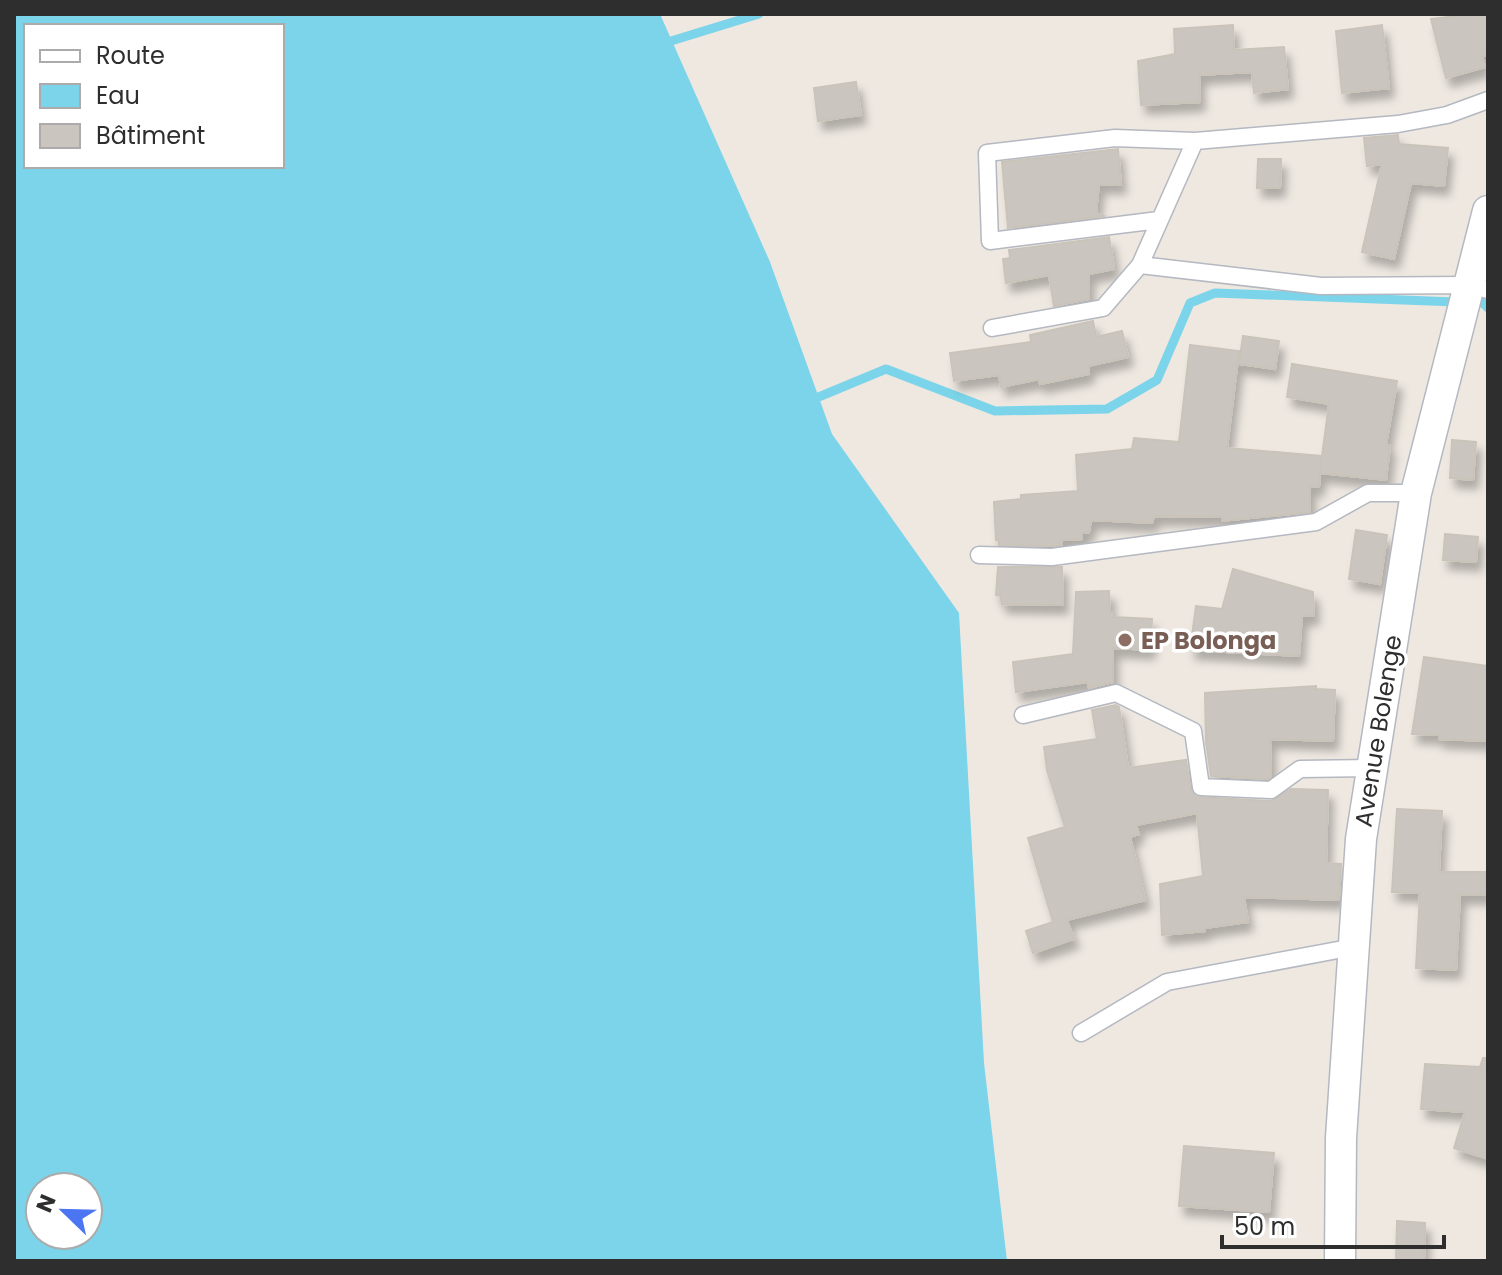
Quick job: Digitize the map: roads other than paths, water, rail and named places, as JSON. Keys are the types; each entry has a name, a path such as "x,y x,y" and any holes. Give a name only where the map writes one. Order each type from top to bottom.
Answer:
{"street":[{"name":"Avenue Bolenge","path":"1340,1261 1341,1138 1361,839 1416,493 1458,329 1475,288 1488,211"}],"lane":[{"path":"1159,220 990,241 987,153 1115,138 1195,141 1398,124 1447,115 1488,100"},
{"path":"992,328 1103,308 1140,265 1195,141"},
{"path":"1140,265 1321,286 1475,288"},
{"path":"979,555 1052,557 1316,522 1368,493 1416,493"},
{"path":"1023,715 1116,693 1193,731 1201,787 1271,790 1300,769 1372,768"},
{"path":"1081,1033 1167,982 1354,947"}],"water":[{"path":"14,14 660,14 770,262 832,434 959,613 984,1063 1007,1261 14,1261"}],"waterway":[{"path":"671,41 759,14"},
{"path":"809,401 886,369 995,411 1107,409 1157,380 1190,303 1215,293 1483,303 1488,308"}],"place":[{"name":"EP Bolonga","path":"1125,640"}]}
